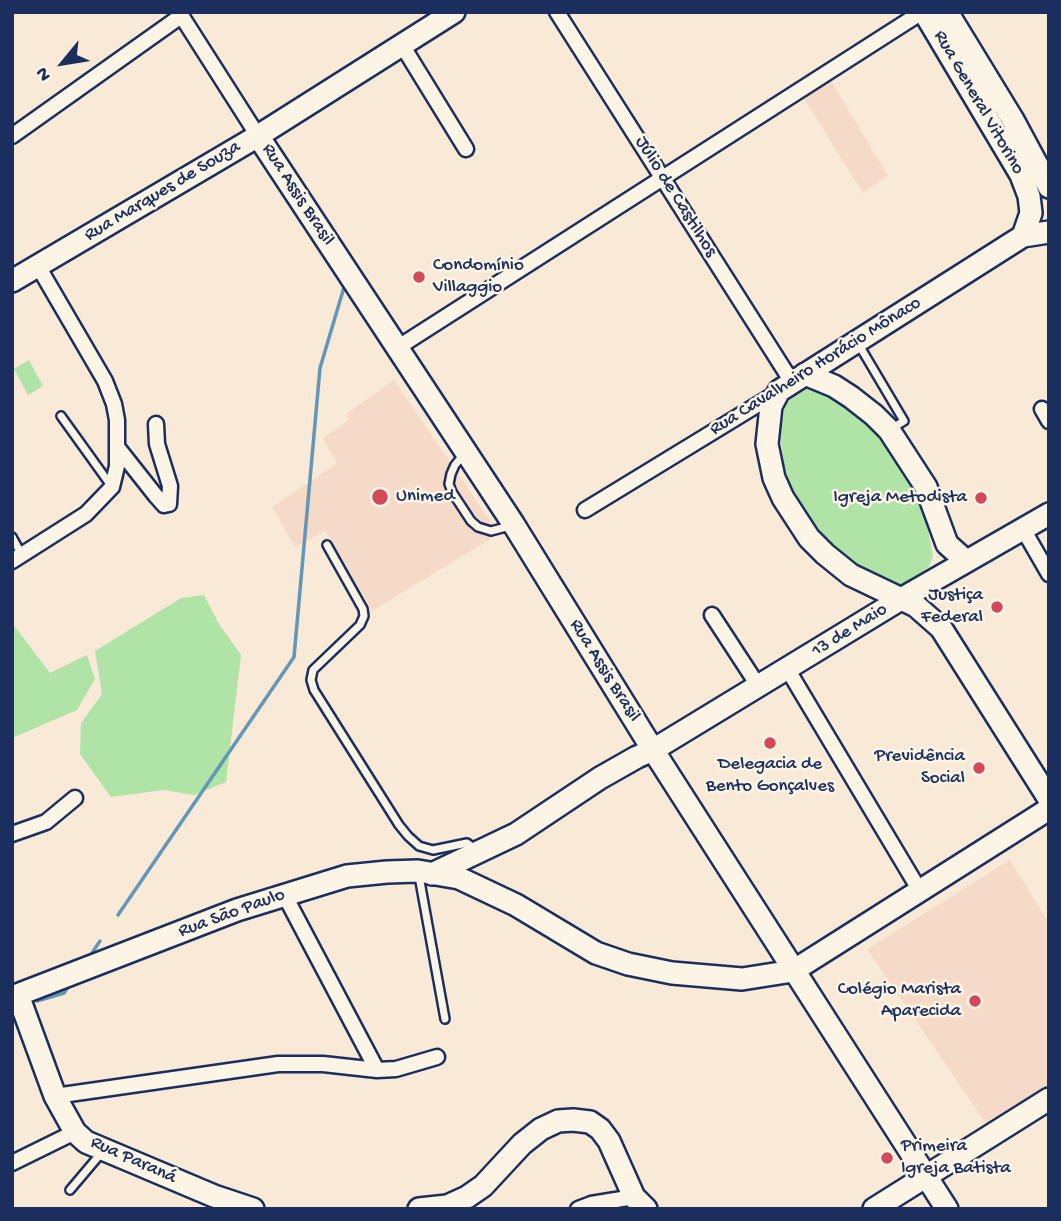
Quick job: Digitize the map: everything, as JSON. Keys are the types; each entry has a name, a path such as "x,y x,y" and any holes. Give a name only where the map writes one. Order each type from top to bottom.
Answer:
{"main road":[{"name":"Rua Marques de Souza","path":"12,281 258,135 454,12"},
{"name":"Rua General Vitorino","path":"923,12 1021,175 1029,196 1031,213 1023,236"},
{"path":"954,15 1049,187"},
{"name":"Rua Assis Brasil","path":"258,135 514,525 653,750 793,971 928,1175 947,1209"},
{"name":"Rua Cavalheiro Horácio Mônaco","path":"792,383 1023,236 1049,232"},
{"path":"941,628 922,610 866,584 838,566 809,538 783,498 774,478 767,444 771,406 792,383 834,386 874,415 901,423 947,544 966,561"},
{"name":"13 de Maio","path":"425,873 481,853 516,834 600,778 653,750 901,599 1049,514"},
{"path":"936,580 929,599 941,628 1049,799"},
{"name":"13 de Maio","path":"471,880 640,763 653,750"},
{"path":"516,834 505,846 473,866 471,880 596,953 628,964 671,973 742,979 793,971 1049,808"},
{"name":"Rua São Paulo","path":"15,996 237,910 347,876 425,873 471,880"},
{"name":"Rua Paraná","path":"15,996 55,1096 75,1132 86,1142 214,1196 253,1209"},
{"path":"874,1209 1049,1099"},
{"path":"419,1209 447,1206 467,1197 483,1186 522,1144 541,1129 558,1121 573,1120 590,1122 609,1140 640,1203"}],"street":[{"name":"Júlio de Castilhos","path":"557,12 792,383"},
{"path":"397,348 923,12"},
{"path":"12,136 180,14 258,135"},
{"path":"402,45 466,149"},
{"path":"17,558 86,514 102,500 112,486 117,466 114,404 105,381 38,265"},
{"name":"Rua Cavalheiro Horácio Mônaco","path":"585,510 792,383"},
{"path":"118,448 164,505 169,504 170,485 157,444 156,424"},
{"path":"1023,529 1049,575"},
{"path":"712,615 759,687"},
{"path":"788,670 920,891"},
{"path":"12,834 46,822 75,798"},
{"path":"284,894 377,1070"},
{"path":"55,1096 278,1064 323,1064 377,1070 396,1069 437,1057"},
{"path":"12,1163 75,1132"},
{"path":"578,1209 591,1204 640,1203"}],"lane":[{"path":"857,341 901,423"},
{"path":"61,416 112,486"},
{"path":"466,452 455,465 449,484 465,512 471,521 484,530 491,531 514,525"},
{"path":"12,537 17,558"},
{"path":"327,545 363,609 364,616 360,625 313,670 310,680 314,690 408,836 419,846 433,850 467,843 481,853"},
{"path":"425,873 445,1019"},
{"path":"70,1190 104,1151"}],"shaded area":[{"path":"830,79 888,176 863,193 803,97"},
{"name":"Unimed","path":"394,380 499,534 372,611 325,531 295,547 272,507 337,463 323,438 349,420 346,414"},
{"name":"Colégio Marista Aparecida","path":"1010,860 1049,923 1049,1086 987,1125 867,949"}],"green space":[{"path":"29,360 43,386 28,395 14,369"},
{"path":"809,388 827,392 857,413 887,442 906,472 927,525 933,556 929,567 913,579 897,586 874,579 834,549 801,505 784,463 782,424 785,403"},
{"path":"204,595 219,624 241,655 226,782 194,795 164,790 111,797 80,754 81,723 102,694 95,651 181,598"},
{"path":"12,623 50,673 87,655 95,679 77,710 12,738"}],"waterway":[{"path":"118,915 294,657 320,368 345,284"},
{"path":"88,959 100,941"},
{"path":"37,1001 64,993 71,983"}],"place":[{"name":"Condomínio Villaggio","path":"419,277"},
{"name":"Unimed","path":"380,497"},
{"name":"Igreja Metodista","path":"981,498"},
{"name":"Justiça Federal","path":"997,607"},
{"name":"Delegacia de Bento Gonçalves","path":"770,743"},
{"name":"Previdência Social","path":"979,768"},
{"name":"Colégio Marista Aparecida","path":"975,1001"},
{"name":"Primeira Igreja Batista","path":"887,1158"}]}
